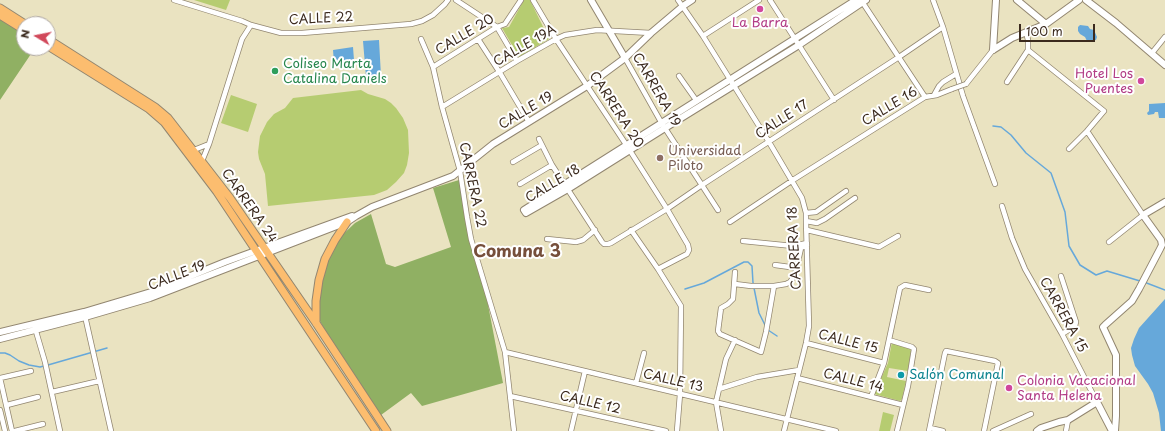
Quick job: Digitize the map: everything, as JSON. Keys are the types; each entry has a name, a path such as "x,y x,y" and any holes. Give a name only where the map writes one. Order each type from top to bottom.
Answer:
{"main road":[{"path":"0,8 16,18"},
{"path":"0,14 16,25"},
{"name":"CARRERA 24","path":"56,44 155,107 168,118 230,198 316,323 387,431"},
{"name":"CARRERA 24","path":"56,51 149,109 160,119 213,187 376,431"},
{"path":"316,323 316,301 319,280 325,259 347,222"}],"street":[{"name":"CALLE 22","path":"174,0 280,33 302,33 411,24 422,21 433,15 446,2 456,0"},
{"path":"456,0 497,27 517,61"},
{"name":"CALLE 20","path":"433,67 497,27 505,24 521,0"},
{"name":"CARRERA 20","path":"533,0 556,39 667,209 688,246 689,250 687,254 658,269"},
{"name":"CARRERA 19","path":"591,0 663,125 718,210"},
{"name":"CARRERA 18","path":"678,0 703,36 793,180 802,198 806,213 809,326 800,370 784,431"},
{"name":"CALLE 19","path":"302,236 347,222 372,207 453,176 493,144 587,86 625,58 651,33 692,0"},
{"path":"703,36 759,0"},
{"path":"770,0 834,100"},
{"name":"CALLE 18","path":"797,42 856,0"},
{"path":"933,0 943,27 972,123 995,184"},
{"path":"993,50 996,0"},
{"path":"1017,0 1046,24"},
{"name":"CALLE 16","path":"730,222 793,180 925,97 966,84 993,50 1012,38 1046,24 1079,0"},
{"path":"1086,0 1116,23 1165,65"},
{"path":"863,1 925,97"},
{"name":"CALLE 18","path":"566,187 524,210 526,213 663,125 863,1"},
{"path":"202,161 209,144 242,39 251,25"},
{"name":"CALLE 17","path":"595,230 604,244 611,243 667,209 943,27"},
{"name":"CALLE 19A","path":"442,108 517,61 565,35 597,30 651,33"},
{"path":"1007,82 1028,50 1026,32"},
{"path":"1152,53 1165,37"},
{"name":"CARRERA 22","path":"421,39 433,67 442,108 460,171 471,239 505,352 514,431"},
{"path":"478,39 529,122"},
{"path":"1028,50 1104,111 1069,149"},
{"path":"934,95 943,82 956,74"},
{"path":"679,76 696,100"},
{"name":"CALLE 18","path":"663,125 696,100 732,82"},
{"path":"1087,131 1161,240 1162,245 1132,301 1104,326 1104,331 1116,355 1116,416 1113,431"},
{"path":"539,139 552,165 595,230 583,240 576,242 547,239"},
{"path":"194,150 209,144"},
{"path":"513,162 542,145"},
{"path":"520,184 552,165"},
{"path":"806,213 816,212 846,191"},
{"path":"806,221 817,223 855,198"},
{"path":"1109,242 1143,215 1165,202"},
{"name":"CARRERA 15","path":"1002,206 1012,238 1025,269 1062,334 1113,431"},
{"name":"CALLE 19","path":"0,339 35,327 85,314 151,292 225,262 258,254 350,217 356,216"},
{"path":"631,230 682,306 680,394 677,431"},
{"path":"807,230 879,247 898,236"},
{"path":"742,241 793,246 807,244"},
{"path":"735,284 774,286 790,282 795,275 801,248 807,244"},
{"path":"775,265 797,268"},
{"path":"735,272 733,299 721,308 717,330 720,334 761,352 774,286"},
{"path":"1061,276 1076,320 1074,326 1062,334"},
{"path":"870,397 884,362 900,288 904,285 929,290"},
{"path":"85,314 110,431"},
{"path":"35,327 47,368 60,431"},
{"name":"CALLE 19","path":"0,332 35,327"},
{"path":"721,431 716,402 726,359 735,340"},
{"name":"CALLE 15","path":"889,340 914,348 908,386 903,405"},
{"name":"CALLE 15","path":"806,343 884,362"},
{"name":"CALLE 13","path":"505,352 836,431"},
{"path":"943,431 930,429 946,352 995,361 998,363 984,431"},
{"path":"636,383 644,353"},
{"path":"719,388 756,377 800,370"},
{"path":"31,371 0,378 13,431 43,424"},
{"path":"571,431 585,371"},
{"name":"CALLE 14","path":"797,378 903,405"},
{"path":"52,392 99,381"},
{"name":"CALLE 12","path":"510,396 666,431"},
{"path":"7,405 38,397"},
{"path":"1037,431 1047,426 1068,420 1097,402"},
{"path":"897,431 903,405"},
{"path":"0,410 5,431"},
{"path":"993,431 1031,414"},
{"path":"1066,431 1068,420"}],"green space":[{"path":"194,0 230,0 226,10"},
{"path":"524,0 530,0 549,39 519,57 502,28 509,27"},
{"path":"0,18 16,29 16,56 30,56 0,100"},
{"path":"361,90 368,94 385,99 391,103 403,118 408,130 409,153 404,173 387,190 374,195 268,206 265,174 258,152 260,136 267,122 274,114 285,108 293,98"},
{"path":"231,95 257,104 248,132 221,123"},
{"path":"459,180 471,245 485,289 503,383 422,406 411,393 381,415 328,336 320,321 319,296 328,260 338,239 355,223 371,214 386,264 395,267 451,247 433,188"},
{"path":"892,342 909,347 911,351 908,371 889,368 887,377 906,381 902,399 900,401 874,394 888,363"},
{"path":"883,412 894,415 890,431 879,431"}],"water":[{"path":"1080,25 1088,26 1090,29 1094,30 1097,37 1096,40 1087,41 1078,31 1078,27"},
{"path":"379,40 381,76 366,77 363,41"},
{"path":"353,47 354,60 334,63 333,50"},
{"path":"1165,103 1165,118 1159,118 1158,112 1148,115 1149,104"},
{"path":"1165,299 1165,431 1161,431 1159,413 1153,393 1135,366 1131,348 1139,328"}],"waterway":[{"path":"993,126 1001,127 1011,135 1026,153 1051,173 1065,212 1069,246 1080,265 1096,275 1107,271 1140,281"},
{"path":"685,289 704,283 744,262 748,262 752,266 753,283 759,313 765,325"},
{"path":"1144,282 1165,290"},
{"path":"768,330 777,336"},
{"path":"48,365 107,348"},
{"path":"0,353 10,355 29,365 40,367 44,366"}],"place":[{"name":"La Barra","path":"760,9"},
{"name":"Coliseo Marta Catalina Daniels","path":"275,71"},
{"name":"Hotel Los Puentes","path":"1141,81"},
{"name":"Universidad Piloto","path":"660,158"},
{"name":"Salón Comunal","path":"901,375"},
{"name":"Colonia Vacacional Santa Helena","path":"1009,388"}],"district":[{"name":"Comuna 3","path":"517,252"}]}
